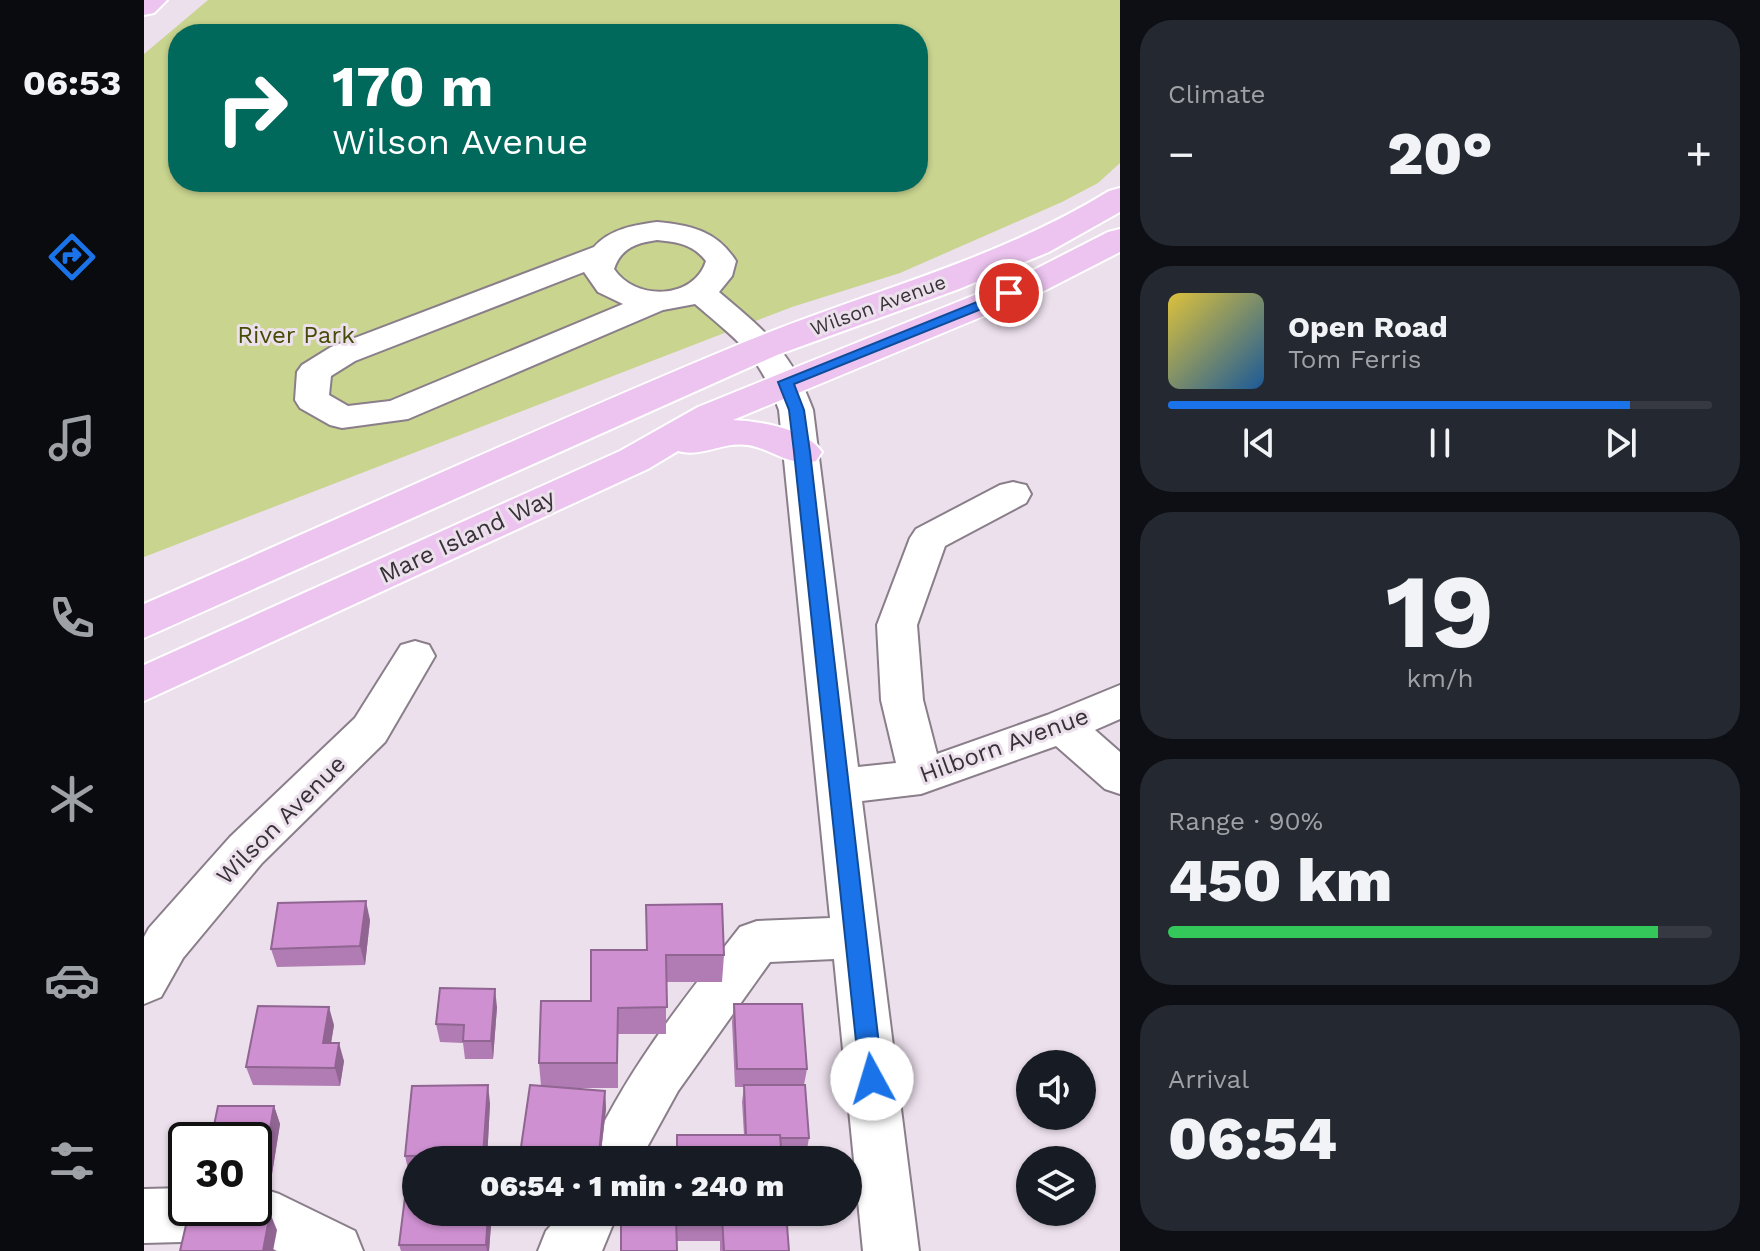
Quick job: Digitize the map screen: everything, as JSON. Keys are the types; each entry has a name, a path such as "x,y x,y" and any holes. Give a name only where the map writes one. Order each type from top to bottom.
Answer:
{"main road":[{"path":"144,7 154,0"},
{"name":"Wilson Avenue","path":"775,364 1072,227 1120,198"},
{"name":"Wilson Avenue","path":"775,364 1034,283 1120,239"},
{"path":"144,622 566,431 775,364"},
{"name":"Mare Island Way","path":"144,684 634,460 712,415 775,364"},
{"path":"634,460 722,431 753,433 802,452"}],"street":[{"path":"657,231 679,233 702,240 721,261 720,274 716,281 396,411 342,417 312,400 314,372 343,354 602,254 614,242 630,235 657,231"},
{"path":"602,254 598,269 608,284 636,297 680,296 775,364 796,410 891,1251"},
{"path":"921,777 902,700 897,625 929,538 1013,494"},
{"name":"Wilson Avenue","path":"144,982 166,943 246,850 370,730 415,656"},
{"name":"Hilborn Avenue","path":"838,787 921,777 1062,727 1120,701"},
{"path":"1062,727 1120,777"},
{"path":"619,1146 629,1122 702,1015 757,942 856,937"},
{"path":"144,1216 260,1213 335,1251"},
{"path":"566,1251 585,1226"}],"green space":[{"name":"River Park","path":"208,0 1120,0 1120,163 1098,183 1062,202 900,273 792,307 144,557 144,54 168,34 168,192 928,192 928,24 180,24"}],"building":[{"path":"366,901 360,946 271,949 278,903"},
{"path":"722,904 724,955 666,955 667,1007 618,1008 617,1063 539,1063 541,1001 591,1001 591,950 647,950 646,905"},
{"path":"440,988 495,989 491,1041 463,1041 464,1025 436,1024"},
{"path":"734,1004 802,1004 807,1069 737,1069"},
{"path":"258,1006 329,1007 323,1043 339,1043 335,1068 246,1067"},
{"path":"488,1085 484,1146 406,1146 412,1086"},
{"path":"530,1085 605,1091 600,1146 521,1146"},
{"path":"744,1085 805,1085 809,1138 746,1135"},
{"path":"218,1106 274,1106 271,1122 215,1122"},
{"path":"677,1135 780,1135 781,1146 677,1146"},
{"path":"402,1221 402,1226 487,1226 486,1245 399,1245"},
{"path":"186,1226 268,1226 263,1251 180,1251"},
{"path":"621,1226 676,1226 677,1251 621,1251"},
{"path":"723,1226 787,1226 789,1251 724,1251"}],"route":[{"path":"872,1079 802,452 796,410 786,382 1009,293"}]}
